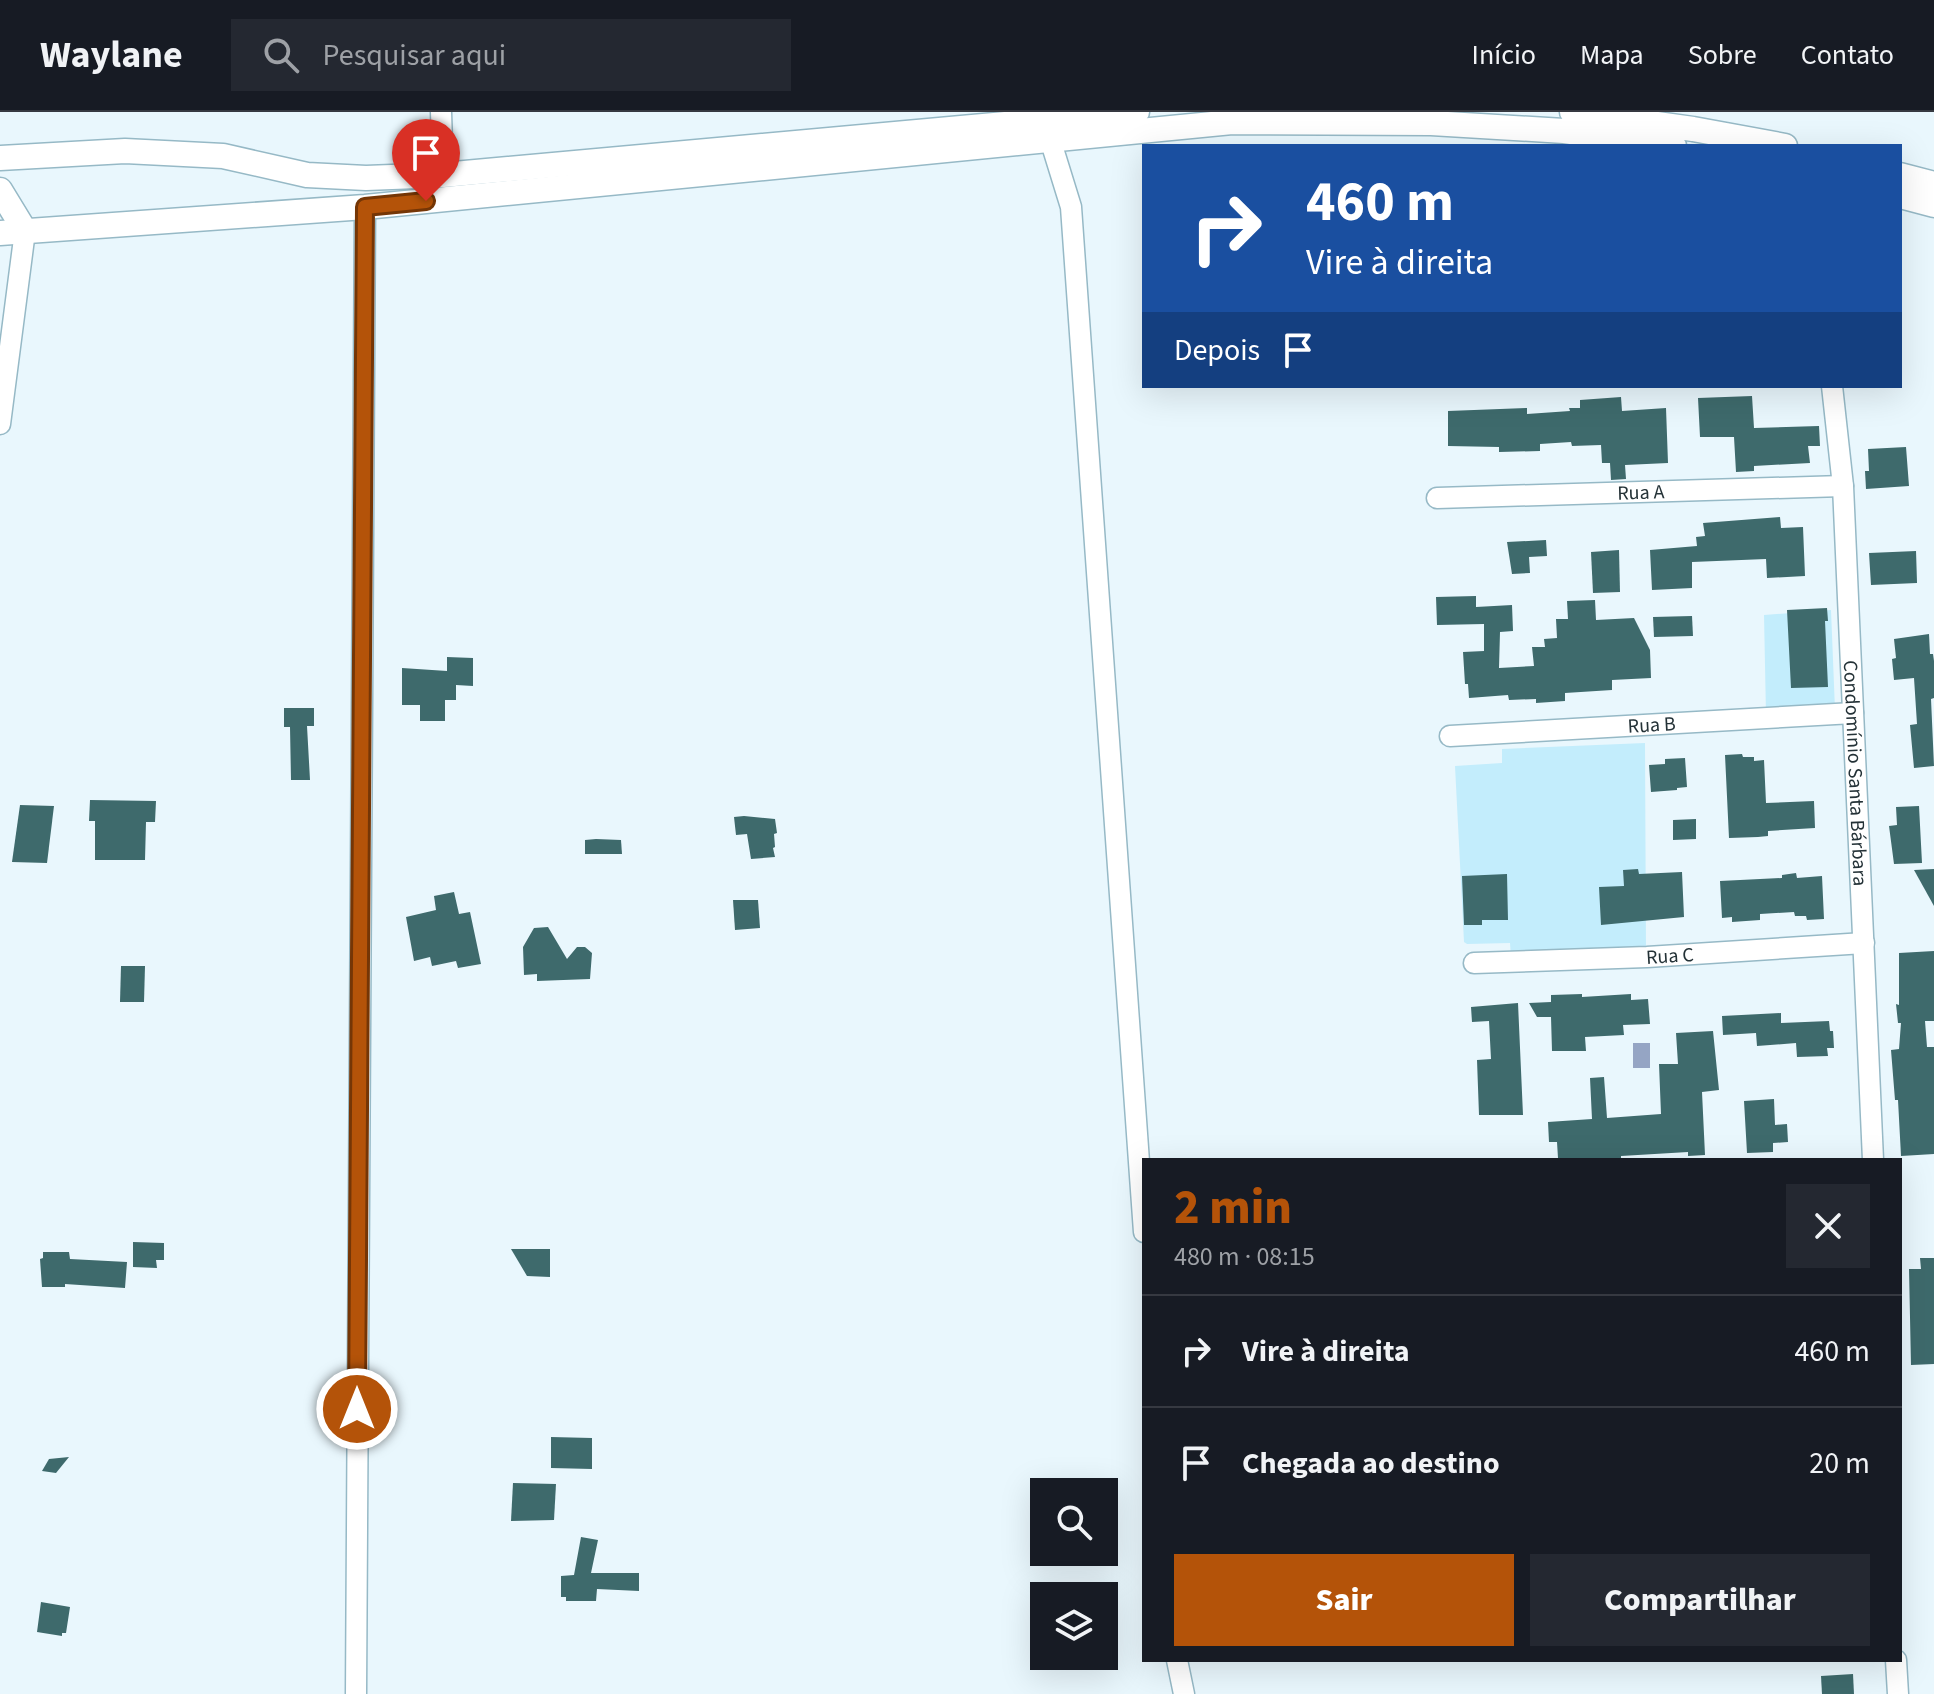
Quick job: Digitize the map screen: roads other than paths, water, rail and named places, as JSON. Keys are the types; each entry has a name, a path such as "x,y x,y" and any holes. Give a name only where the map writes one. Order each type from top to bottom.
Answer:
{"main road":[{"path":"0,158 125,151 223,156 307,175 366,178 443,175 1137,112"},
{"path":"1572,112 1774,144"},
{"path":"0,233 365,207 1232,122 1416,123 1564,131 1659,144"},
{"path":"1902,176 1934,184"},
{"path":"0,190 25,231"},
{"path":"1902,197 1934,205"}],"street":[{"path":"441,112 443,175"},
{"path":"1050,139 1071,207 1142,1204"},
{"path":"356,1694 365,207"},
{"path":"0,424 25,231"},
{"name":"Condomínio Santa Bárbara","path":"1832,388 1843,486 1873,1158"},
{"name":"Rua A","path":"1437,498 1843,486"},
{"name":"Rua B","path":"1450,736 1853,713"},
{"name":"Rua C","path":"1474,963 1647,957 1864,943"},
{"path":"1172,1694 1175,1662"},
{"path":"1176,1662 1184,1694"},
{"path":"1896,1662 1898,1694"}]}
